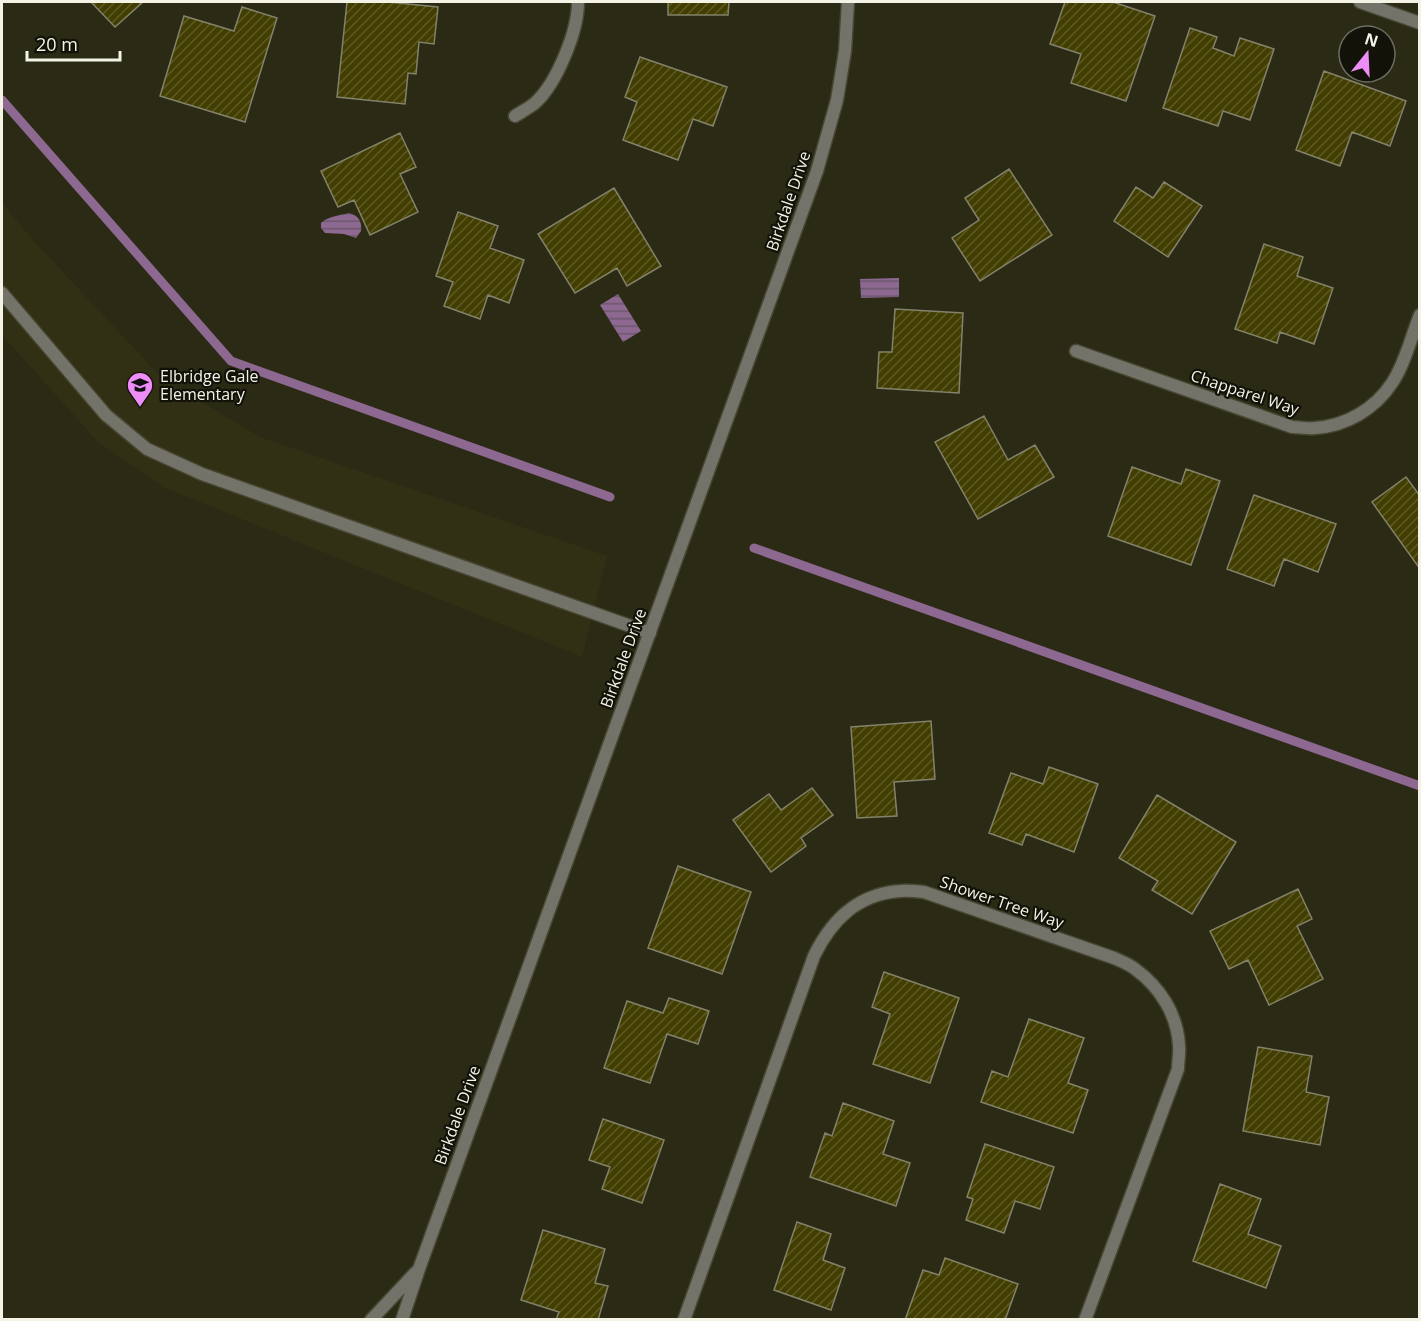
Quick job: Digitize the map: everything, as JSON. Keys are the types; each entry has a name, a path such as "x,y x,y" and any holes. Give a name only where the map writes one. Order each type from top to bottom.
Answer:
{"street":[{"path":"515,116 535,103 549,86 563,60 572,36 578,14 578,2"},
{"name":"Birkdale Drive","path":"402,1320 818,171 837,100 845,51 848,2"},
{"path":"1360,2 1419,23"},
{"path":"2,293 106,415 147,449 202,474 650,633"},
{"name":"Chapparel Way","path":"1076,351 1292,427 1315,428 1338,424 1360,414 1378,400 1393,382 1419,315"},
{"name":"Shower Tree Way","path":"684,1320 810,967 823,937 838,918 856,904 878,894 901,891 924,892 1114,958 1133,968 1151,983 1166,1001 1175,1022 1179,1045 1178,1069 1085,1320"},
{"path":"371,1320 419,1269"}],"shaded area":[{"name":"Elbridge Gale Elementary","path":"2,203 32,239 163,379 260,437 607,556 582,657 165,488 98,442 2,335"},
{"path":"349,213 357,217 361,224 361,231 356,238 344,234 325,233 321,228 321,223 326,219"},
{"path":"899,278 899,297 861,298 860,279"},
{"path":"618,294 641,331 623,342 600,305"}],"building":[{"path":"91,2 143,2 115,27"},
{"path":"347,2 388,2 438,7 434,44 419,42 416,74 408,73 405,104 337,97"},
{"path":"668,2 729,2 728,15 668,15"},
{"path":"1065,2 1113,2 1155,16 1126,101 1071,83 1081,54 1050,44"},
{"path":"242,7 277,18 245,122 160,96 184,16 234,31"},
{"path":"1190,28 1217,37 1213,48 1234,56 1240,38 1274,49 1250,120 1223,111 1218,126 1163,108"},
{"path":"640,57 727,87 713,126 693,119 678,160 623,140 637,102 625,97"},
{"path":"1324,71 1337,76 1337,84 1360,84 1406,101 1390,146 1352,132 1340,166 1296,150"},
{"path":"400,133 416,167 400,174 418,212 370,235 354,200 338,207 321,171"},
{"path":"1009,169 1052,235 980,281 952,238 979,220 965,198"},
{"path":"1164,182 1202,206 1168,257 1114,221 1136,187 1153,198"},
{"path":"614,188 661,266 627,286 617,268 575,293 538,234"},
{"path":"458,212 498,226 490,248 524,260 509,303 488,295 480,319 444,306 453,282 436,276"},
{"path":"1264,244 1303,257 1297,276 1333,288 1314,344 1280,332 1277,343 1235,329"},
{"path":"895,309 963,313 959,393 877,388 879,352 892,352"},
{"path":"984,416 1008,460 1035,445 1054,477 978,519 935,442"},
{"path":"1132,467 1181,484 1186,469 1220,481 1191,565 1108,536"},
{"path":"1406,477 1420,496 1420,569 1372,502"},
{"path":"1254,495 1336,524 1318,572 1284,559 1274,586 1227,569"},
{"path":"931,721 935,779 894,782 897,816 857,818 851,727"},
{"path":"1049,767 1098,784 1074,852 1026,834 1022,845 989,833 1011,773 1043,784"},
{"path":"812,788 833,815 801,838 806,846 771,872 733,820 769,794 781,810"},
{"path":"1157,795 1236,842 1192,914 1152,890 1158,881 1119,858"},
{"path":"678,866 751,892 722,974 648,948"},
{"path":"1298,889 1312,919 1297,926 1323,979 1269,1005 1248,960 1229,969 1210,931"},
{"path":"884,972 959,998 930,1083 873,1064 890,1014 872,1007"},
{"path":"669,998 709,1011 698,1044 667,1034 650,1083 604,1068 627,1001 663,1013"},
{"path":"1029,1019 1084,1038 1068,1083 1088,1090 1073,1133 981,1102 992,1071 1008,1077"},
{"path":"1258,1047 1312,1056 1306,1092 1329,1097 1320,1145 1243,1131"},
{"path":"843,1103 894,1121 883,1154 910,1163 896,1206 810,1177 825,1133 832,1136"},
{"path":"603,1119 664,1140 642,1203 602,1189 610,1167 589,1160"},
{"path":"985,1144 1054,1167 1040,1209 1015,1201 1004,1233 966,1220 973,1199 967,1197"},
{"path":"1220,1184 1261,1199 1248,1234 1281,1246 1266,1288 1193,1261"},
{"path":"797,1222 831,1234 823,1260 845,1268 831,1310 774,1290"},
{"path":"543,1230 605,1249 595,1283 608,1286 598,1320 556,1320 559,1312 521,1300"},
{"path":"945,1258 1018,1284 1005,1320 905,1320 923,1270 939,1275"}],"waterway":[{"path":"2,100 231,361 610,497"},
{"path":"754,548 1420,786"}],"place":[{"name":"Elbridge Gale Elementary","path":"140,408"}]}
